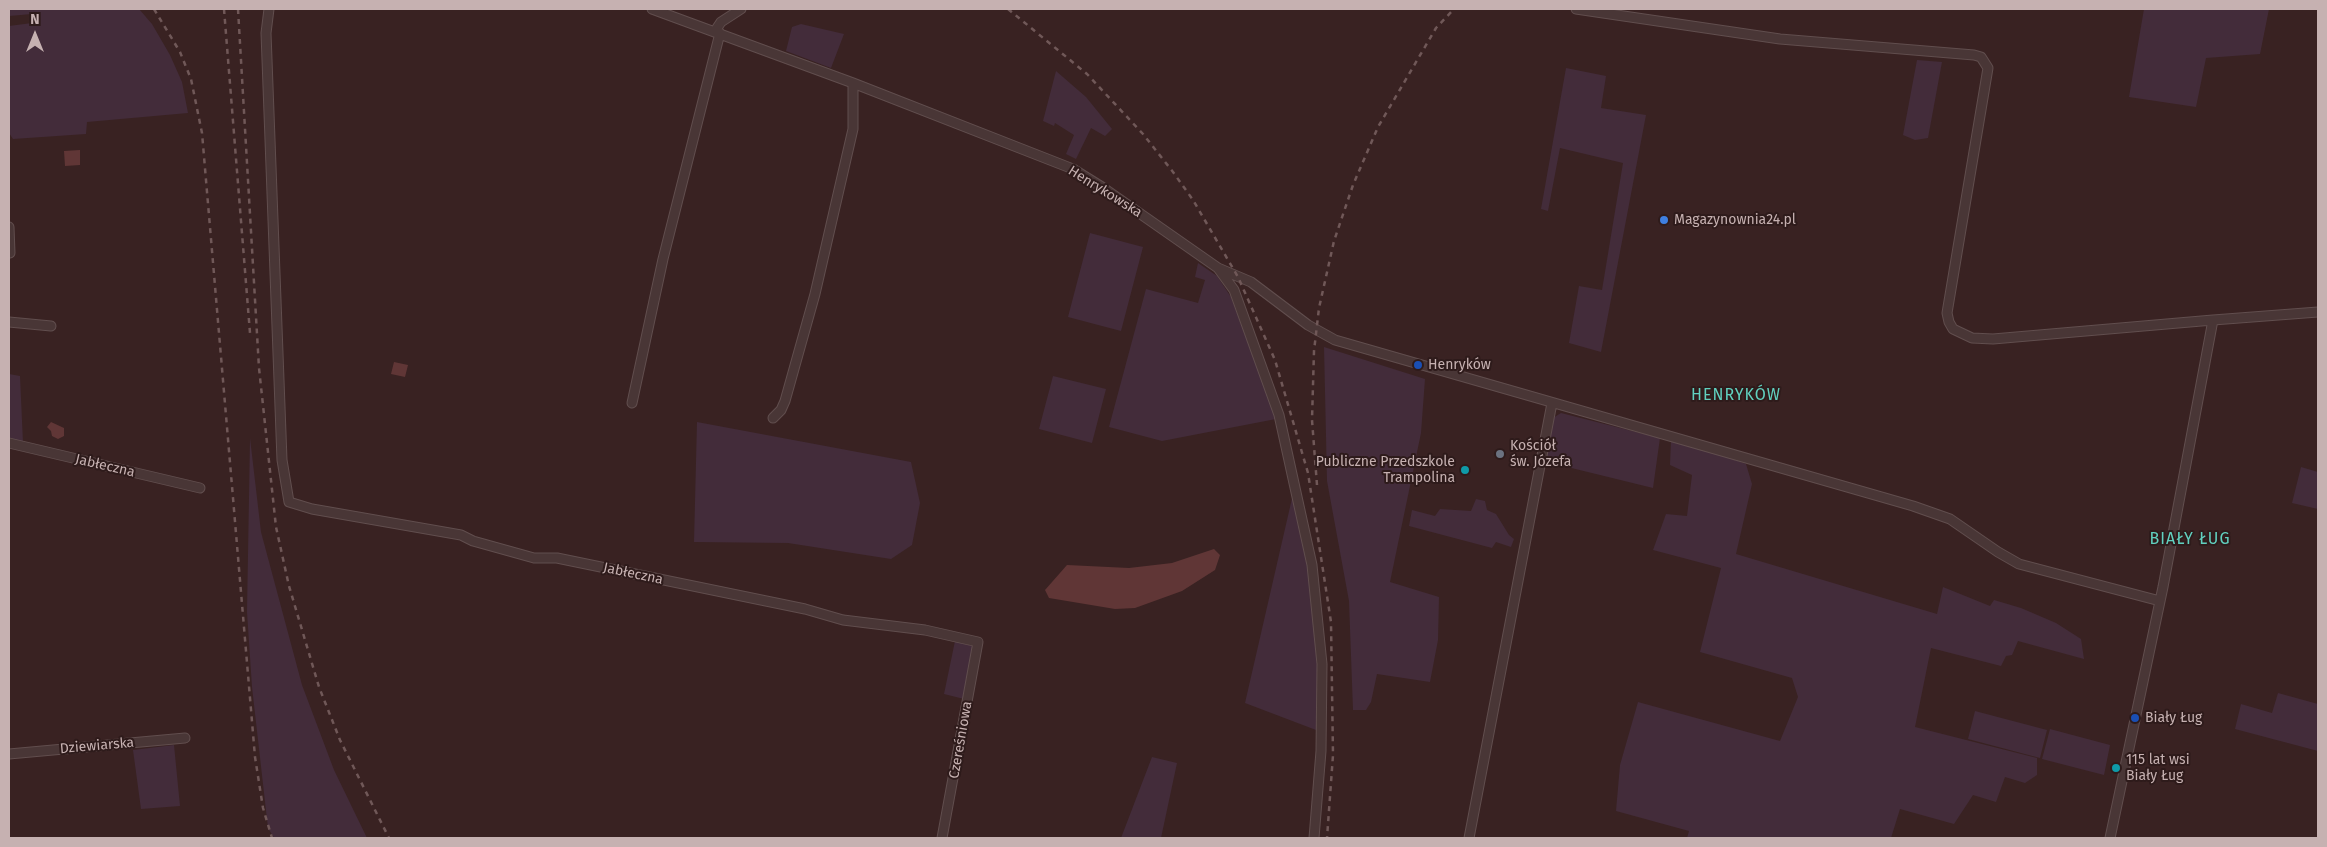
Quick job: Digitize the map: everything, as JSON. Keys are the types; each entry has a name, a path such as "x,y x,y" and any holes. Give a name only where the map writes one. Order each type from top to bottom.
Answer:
{"street":[{"name":"Jabłeczna","path":"269,9 266,33 282,460 289,502 312,509 461,535 473,541 534,558 557,558 805,609 843,620 925,630 978,642"},
{"name":"Henrykowska","path":"652,9 718,32 1042,155 1073,170 1102,187 1218,268 1251,282 1308,325 1335,340 1926,510 1968,530 1998,552 2019,564 2160,601"},
{"path":"632,403 663,259 718,32 721,22 741,9"},
{"path":"1576,9 1780,39 1981,57 1988,68 1947,313 1949,322 1954,329 1972,338 1993,339 2318,312"},
{"path":"773,418 781,410 785,401 815,294 852,129 853,83"},
{"path":"9,227 10,253"},
{"path":"1218,268 1234,290 1279,415 1312,565 1322,664 1321,751 1314,838"},
{"path":"2110,838 2160,601 2213,320"},
{"path":"9,322 51,326"},
{"path":"1469,838 1552,403"},
{"name":"Jabłeczna","path":"9,443 200,488"},
{"name":"Czereśniowa","path":"942,838 978,642"},
{"name":"Dziewiarska","path":"9,754 185,738"}],"shaded area":[{"path":"9,9 139,9 152,24 170,55 182,82 188,113 87,122 86,134 13,139 9,133 9,26 32,23 32,14 9,16"},
{"path":"2144,9 2269,9 2260,54 2206,58 2196,107 2129,97"},
{"path":"801,24 844,34 831,68 786,51 792,27"},
{"path":"1917,60 1942,62 1928,138 1915,140 1903,135"},
{"path":"1566,68 1606,76 1601,108 1646,115 1601,352 1569,343 1579,286 1602,290 1623,163 1560,148 1548,211 1541,209"},
{"path":"1056,71 1086,97 1112,129 1105,136 1091,128 1076,159 1066,154 1074,135 1055,123 1054,126 1043,121"},
{"path":"80,150 80,165 65,166 64,151"},
{"path":"1090,233 1143,247 1121,331 1068,317"},
{"path":"1198,263 1217,276 1231,297 1276,419 1162,441 1109,427 1146,289 1198,303 1205,280 1195,277"},
{"path":"1324,347 1425,379 1421,433 1390,582 1439,597 1438,640 1430,682 1377,674 1371,702 1366,710 1353,710 1349,601 1327,481"},
{"path":"394,362 408,365 405,377 391,374"},
{"path":"9,374 20,376 23,443 9,439"},
{"path":"1053,376 1106,389 1092,443 1039,429"},
{"path":"1561,413 1660,438 1653,488 1543,461 1553,418"},
{"path":"51,422 64,428 64,436 58,439 52,436 51,431 47,427"},
{"path":"697,422 911,462 920,503 912,545 891,559 788,543 694,542"},
{"path":"250,438 261,532 302,685 334,770 367,838 274,838 268,828 252,687 247,612"},
{"path":"1671,441 1704,448 1746,464 1752,484 1736,554 1937,614 1943,587 1990,606 1994,600 2021,608 2056,623 2081,639 2084,659 2018,641 2012,655 2006,656 2001,666 1931,648 1915,727 2037,758 2037,775 2025,783 2005,777 1996,802 1973,795 1954,824 1900,809 1891,838 1687,838 1689,831 1616,811 1620,765 1638,702 1780,741 1798,697 1792,678 1700,652 1721,568 1653,550 1666,514 1687,516 1692,475 1670,465"},
{"path":"2301,467 2318,472 2318,509 2292,503"},
{"path":"1293,494 1315,607 1319,656 1316,730 1245,703"},
{"path":"1476,499 1485,501 1487,510 1496,514 1509,535 1514,539 1511,547 1496,542 1492,548 1409,526 1412,510 1435,516 1440,509 1471,511"},
{"path":"1214,549 1220,555 1215,570 1182,591 1135,608 1115,609 1049,598 1045,590 1067,565 1129,568 1172,563"},
{"path":"955,641 973,646 964,699 944,694"},
{"path":"2278,693 2318,704 2318,751 2235,729 2241,704 2272,713"},
{"path":"1975,711 2047,730 2040,758 1968,739"},
{"path":"2050,729 2110,745 2104,775 2042,759"},
{"path":"174,745 180,806 141,809 133,750"},
{"path":"1152,757 1177,763 1161,838 1121,838"}],"railway":[{"path":"154,9 180,52 191,79 202,133 255,757 263,808 272,838"},
{"path":"224,9 250,333"},
{"path":"238,9 259,368 276,527 289,586 319,687 340,740 389,838"},
{"path":"1008,9 1087,74 1143,134 1173,172 1193,200 1238,277 1275,360 1308,473 1331,622 1333,755 1327,838"},
{"path":"1317,485 1312,420 1314,351 1319,308 1334,241 1353,185 1378,127 1436,28 1454,9"}],"place":[{"name":"Magazynownia24.pl","path":"1664,220"},
{"name":"Henryków","path":"1418,365"},
{"name":"Kościół św. Józefa","path":"1500,454"},
{"name":"Publiczne Przedszkole Trampolina","path":"1465,470"},
{"name":"Biały Ług","path":"2135,718"},
{"name":"115 lat wsi Biały Ług","path":"2116,768"}],"district":[{"name":"HENRYKÓW","path":"1736,396"},
{"name":"BIAŁY ŁUG","path":"2190,540"}]}
